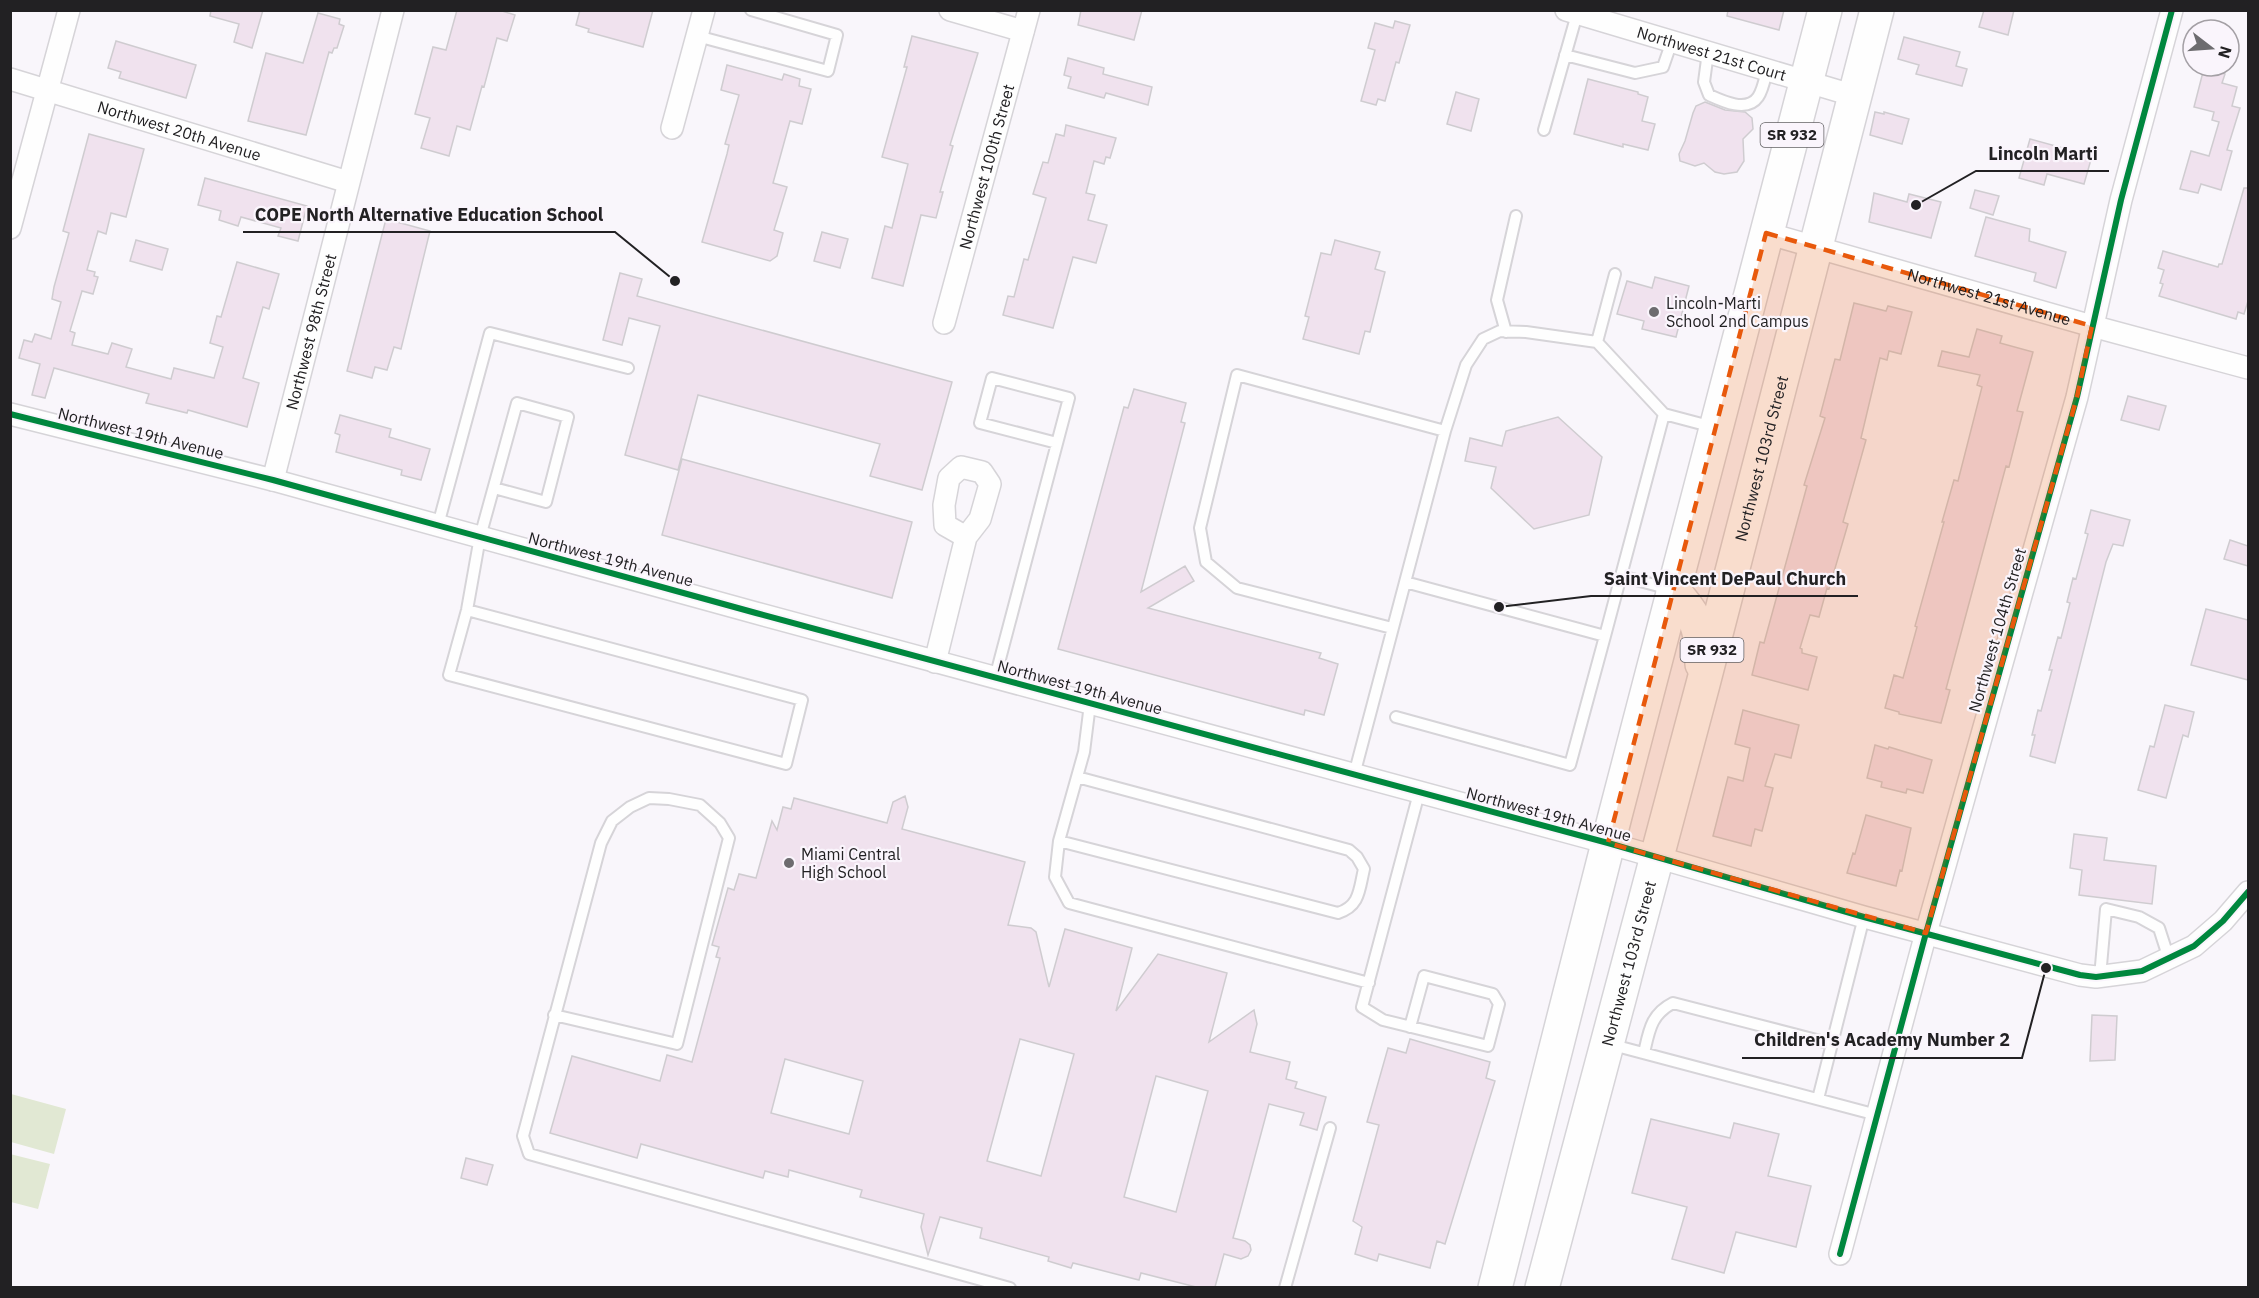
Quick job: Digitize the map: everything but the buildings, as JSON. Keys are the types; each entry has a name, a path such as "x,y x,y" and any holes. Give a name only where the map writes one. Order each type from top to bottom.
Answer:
{"main road":[{"name":"SR 932","path":"1495,1287 1673,590 1825,10"},
{"name":"Northwest 103rd Street","path":"1542,1287 1703,684 1877,10"},
{"path":"1673,590 1690,611 1701,632 1703,684"}],"street":[{"path":"10,228 69,10"},
{"name":"Northwest 98th Street","path":"273,480 393,10"},
{"path":"672,128 704,10"},
{"path":"950,10 1026,21"},
{"name":"Northwest 104th Street","path":"1840,1254 1926,933 2077,397 2121,200 2172,10"},
{"name":"Northwest 21st Court","path":"1572,12 1855,96"},
{"name":"Northwest 100th Street","path":"944,323 1026,21"},
{"name":"Northwest 20th Avenue","path":"10,79 348,182"},
{"name":"Northwest 21st Avenue","path":"1766,233 2248,368"},
{"name":"Northwest 19th Avenue","path":"10,414 273,480 935,662 1608,843 1864,917 2080,975 2100,976 2142,971 2169,959 2194,946 2223,921 2248,892"},
{"path":"935,662 966,537"}],"lane":[{"path":"697,36 828,71 837,35 751,10"},
{"path":"1544,130 1565,55 1572,12"},
{"path":"1565,55 1635,73 1651,71 1663,67 1672,41"},
{"path":"1708,52 1704,82 1709,94 1721,101 1740,105 1750,104 1758,98 1767,70"},
{"path":"1506,332 1497,300 1516,216"},
{"path":"1597,342 1615,274"},
{"path":"1354,775 1445,430 1466,365 1483,339 1500,331 1526,332 1597,342 1664,414 1716,428"},
{"path":"438,525 490,333 628,368"},
{"path":"1392,628 1237,588 1206,562 1200,528 1237,375 1445,430"},
{"path":"995,678 1069,398 992,378 980,423 1057,443"},
{"path":"467,610 802,700 786,764 449,675 467,610 480,537 517,403 568,417 546,502 494,488"},
{"path":"1396,717 1570,765 1664,414"},
{"path":"1621,576 1673,590"},
{"path":"1405,582 1605,636"},
{"path":"1090,704 1084,752 1059,842 1055,878 1069,903 1369,983"},
{"path":"1059,842 1338,913 1350,909 1357,898 1364,869 1357,857 1349,850 1077,777"},
{"path":"1410,1027 1424,976 1493,994 1499,1004 1488,1046 1410,1027 1383,1020 1362,1007 1419,793"},
{"path":"554,1015 677,1044 729,838 720,823 700,805 649,798 630,807 612,821 601,843 554,1015 523,1136 529,1154 1010,1287"},
{"path":"2100,976 2106,909 2139,917 2159,928 2169,959"},
{"path":"1818,1099 1864,917"},
{"path":"1644,1053 1650,1027 1661,1009 1673,1003 1832,1044"},
{"path":"1606,1043 1877,1115"},
{"path":"1285,1287 1330,1128"}],"highlighted area":[{"path":"1766,233 2092,326 2077,397 1926,933 1608,843"}],"green space":[{"path":"11,1094 66,1109 54,1154 11,1142"},
{"path":"10,1154 50,1164 38,1209 11,1202"}],"cycle path":[{"path":"1840,1254 1926,933 2077,397 2121,200 2172,10"},
{"path":"10,414 273,480 1608,843 1864,917 2080,975 2096,977 2142,971 2194,946 2223,921 2248,892"}],"place":[{"name":"Lincoln Marti","path":"1916,205"},
{"name":"COPE North Alternative Education School","path":"675,281"},
{"name":"Lincoln-Marti School 2nd Campus","path":"1654,312"},
{"name":"Saint Vincent DePaul Church","path":"1499,607"},
{"name":"Miami Central High School","path":"789,863"},
{"name":"Children's Academy Number 2","path":"2046,968"}]}
